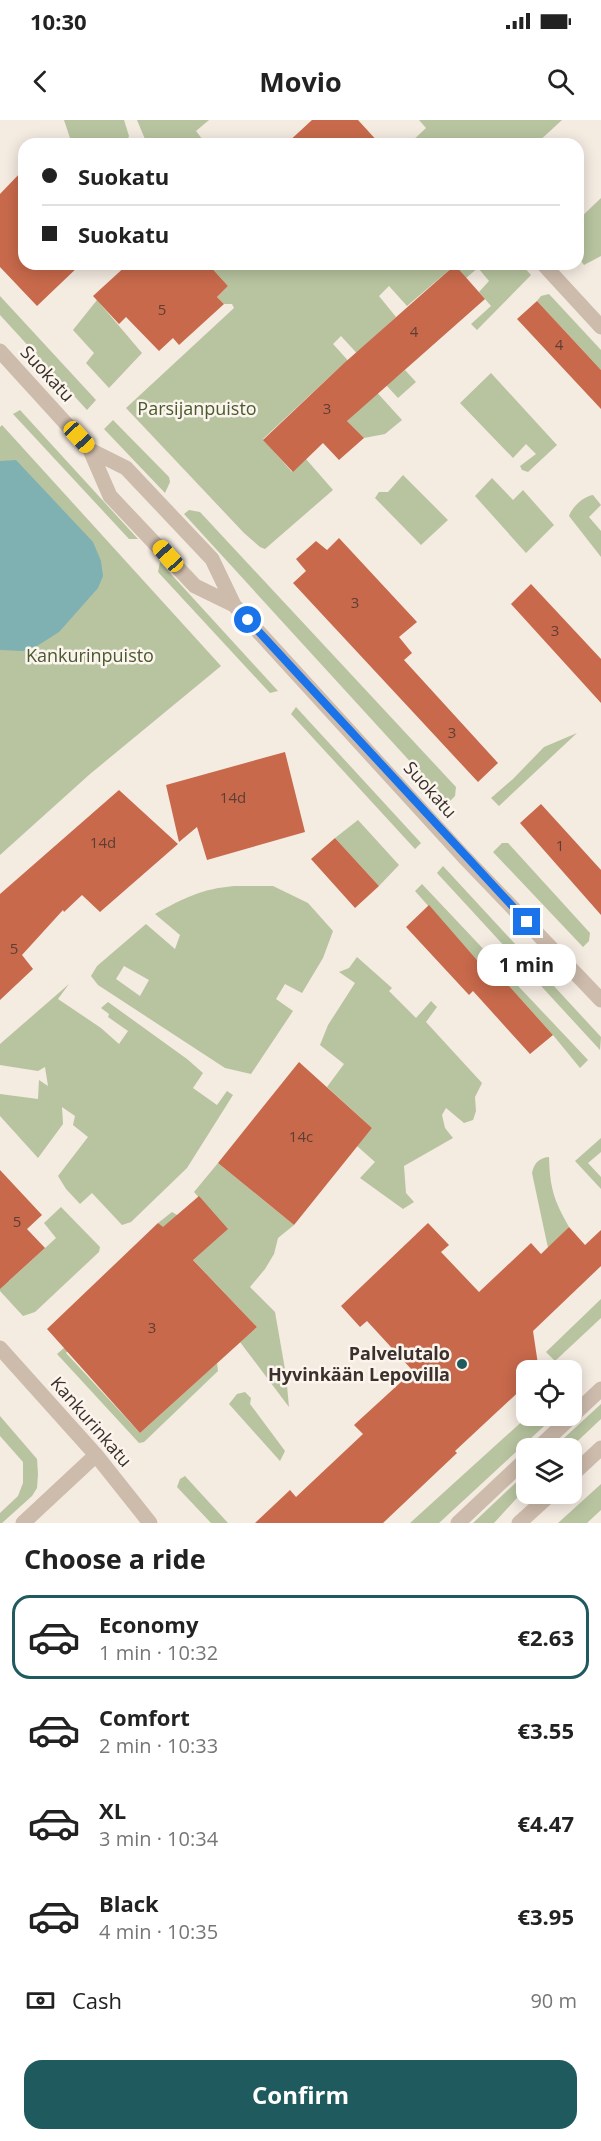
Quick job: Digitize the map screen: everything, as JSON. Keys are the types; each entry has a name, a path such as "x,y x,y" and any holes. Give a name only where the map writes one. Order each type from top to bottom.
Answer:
{"street":[{"path":"549,270 601,327"},
{"name":"Suokatu","path":"0,351 90,450 110,496 195,586 234,605"},
{"name":"Suokatu","path":"90,450 126,468 212,559 234,605 464,856 601,1000"},
{"name":"Kankurinkatu","path":"0,1348 96,1455 150,1523"},
{"path":"549,1438 601,1389"},
{"path":"582,1466 601,1448"},
{"path":"23,1523 96,1455"},
{"path":"458,1523 516,1468"},
{"path":"519,1523 540,1504"}],"green space":[{"path":"64,120 124,120 129,136 128,138 70,138"},
{"path":"137,120 209,120 196,131 201,138 144,138"},
{"path":"419,120 562,120 542,138 415,138 426,128"},
{"path":"601,198 601,256 584,265 584,214"},
{"name":"Parsijanpuisto","path":"214,270 449,270 407,306 389,286 379,296 396,317 364,347 393,380 405,370 416,382 398,398 341,336 333,344 402,420 385,434 364,438 347,421 372,397 342,365 263,439 292,472 306,459 333,490 265,549 244,533 126,408 234,308 232,304 224,304 217,297 228,286"},
{"name":"Parsijanpuisto","path":"459,270 476,270 466,278"},
{"name":"Parsijanpuisto","path":"480,270 526,270 531,275 477,330 471,324 491,306 479,292 489,281"},
{"path":"549,294 601,350 601,370 537,301 541,296"},
{"path":"0,296 96,400 87,410 0,315"},
{"path":"97,300 142,353 109,388 86,363 94,353 73,330"},
{"path":"491,373 557,445 528,472 522,470 520,466 536,454 526,444 513,458 460,403"},
{"path":"20,410 138,539 129,539 13,414"},
{"path":"113,420 169,477 170,482 165,493 104,429"},
{"name":"Kankurinpuisto","path":"2,425 221,666 90,774 0,855 0,427"},
{"path":"403,475 448,520 421,545 375,498 379,492 388,492"},
{"path":"492,478 513,500 523,490 554,525 526,553 475,496"},
{"path":"593,495 601,505 589,517 601,531 601,557 569,516 579,502"},
{"path":"189,510 200,512 456,787 455,796 448,803 184,514"},
{"path":"160,562 278,691 270,693 158,572"},
{"path":"296,707 421,843 415,849 291,714"},
{"path":"577,733 499,806 491,798 544,747"},
{"path":"358,820 399,865 379,886 335,838"},
{"path":"502,843 508,843 590,933 589,941 583,947 493,852"},
{"path":"443,866 601,1037 600,1050 437,873"},
{"path":"422,884 588,1060 580,1068 501,977 496,982 415,891"},
{"path":"234,886 273,886 308,903 333,931 323,958 302,993 285,984 276,999 293,1011 251,1074 225,1068 98,985 91,976 97,966 146,924 175,949 180,935 155,914 193,895","holes":["124,966 149,980 140,996 116,979"]},
{"path":"357,957 392,988 389,991 416,1018 431,1001 437,1007 426,1022 482,1083 475,1097 476,1111 473,1120 464,1123 446,1108 442,1115 445,1128 453,1138 404,1166 406,1193 414,1202 403,1209 360,1178 375,1162 357,1146 372,1128 327,1087 344,1064 320,1045 328,1025 355,983 339,972 349,968"},
{"path":"69,984 58,999 101,1028 119,1044 128,1031 108,1017 109,1014 101,1008 108,1002 203,1073 193,1088 217,1105 227,1091 233,1095 187,1168 131,1222 122,1225 92,1193 80,1204 58,1176 88,1137 73,1125 75,1116 62,1107 63,1124 38,1158 0,1116 0,1094 38,1099 39,1080 48,1086 45,1067 38,1071 0,1065 0,1044"},
{"path":"601,1138 601,1152 588,1163 601,1177 601,1189 575,1161"},
{"path":"549,1157 550,1178 554,1194 569,1227 548,1248 532,1173 537,1162"},
{"path":"218,1163 294,1225 278,1238 274,1254 250,1287 275,1312 289,1407 240,1342 257,1327 158,1223 172,1212 206,1248 227,1229 194,1192"},
{"path":"61,1207 100,1247 99,1252 35,1312 23,1316 0,1291 0,1272 9,1281 56,1238 44,1223"},
{"path":"601,1299 601,1318 556,1360 546,1352"},
{"path":"83,1335 66,1353 140,1433 217,1363 218,1371 144,1442 139,1443 57,1354 78,1336"},
{"path":"245,1392 251,1398 250,1404 285,1451 280,1461 229,1404 237,1394"},
{"path":"601,1404 601,1419 581,1438 564,1438 577,1426 582,1426 582,1421"},
{"path":"0,1416 37,1459 38,1474 37,1488 32,1496 2,1523 0,1523 0,1513 18,1496 23,1483 23,1462 0,1436"},
{"path":"517,1426 544,1426 531,1438 516,1438 516,1452 439,1523 410,1523"},
{"path":"185,1476 228,1523 211,1523 177,1487 180,1479"},
{"path":"516,1482 516,1499 494,1523 473,1523"},
{"path":"601,1484 601,1510 587,1523 558,1523 579,1504 582,1504 582,1501"}],"water":[{"path":"16,460 93,542 101,561 103,576 98,588 59,632 37,646 23,651 0,650 0,461"}],"building":[{"path":"312,120 358,120 374,138 292,138"},
{"path":"18,175 18,270 75,270 37,306 0,267 0,194"},
{"path":"121,270 213,270 228,286 217,297 224,304 179,345 173,338 159,351 126,317 119,324 93,296"},
{"path":"449,270 459,270 485,299 347,421 364,438 339,460 323,443 293,472 263,440 342,365"},
{"path":"537,301 601,370 601,409 517,319"},
{"path":"339,538 417,622 399,637 412,653 404,660 498,763 478,782 293,583 306,571 296,559 316,541 327,550"},
{"path":"531,584 601,659 601,703 511,604"},
{"path":"285,752 305,832 207,860 197,827 179,842 166,785"},
{"path":"119,790 178,844 100,912 82,895 64,912 63,910 22,955 33,969 0,1000 0,894"},
{"path":"541,804 601,870 601,915 520,823"},
{"path":"335,838 379,886 355,908 311,859"},
{"path":"429,905 496,982 501,977 553,1035 530,1054 473,991 469,995 406,927"},
{"path":"299,1062 372,1128 294,1225 218,1163"},
{"path":"0,1170 42,1215 27,1229 45,1248 0,1289"},
{"path":"199,1196 228,1229 193,1260 257,1327 140,1433 47,1329 158,1223 163,1227"},
{"name":"Palvelutalo Hyvinkään Lepovilla","path":"428,1223 449,1245 441,1252 479,1292 531,1243 541,1254 569,1227 585,1245 601,1230 601,1266 533,1331 537,1360 516,1360 516,1394 383,1523 255,1523 290,1490 296,1497 363,1434 354,1425 413,1371 367,1321 360,1327 341,1306"}],"place":[{"name":"Palvelutalo Hyvinkään Lepovilla","path":"462,1364"}],"route":[{"path":"248,620 527,922"}]}
